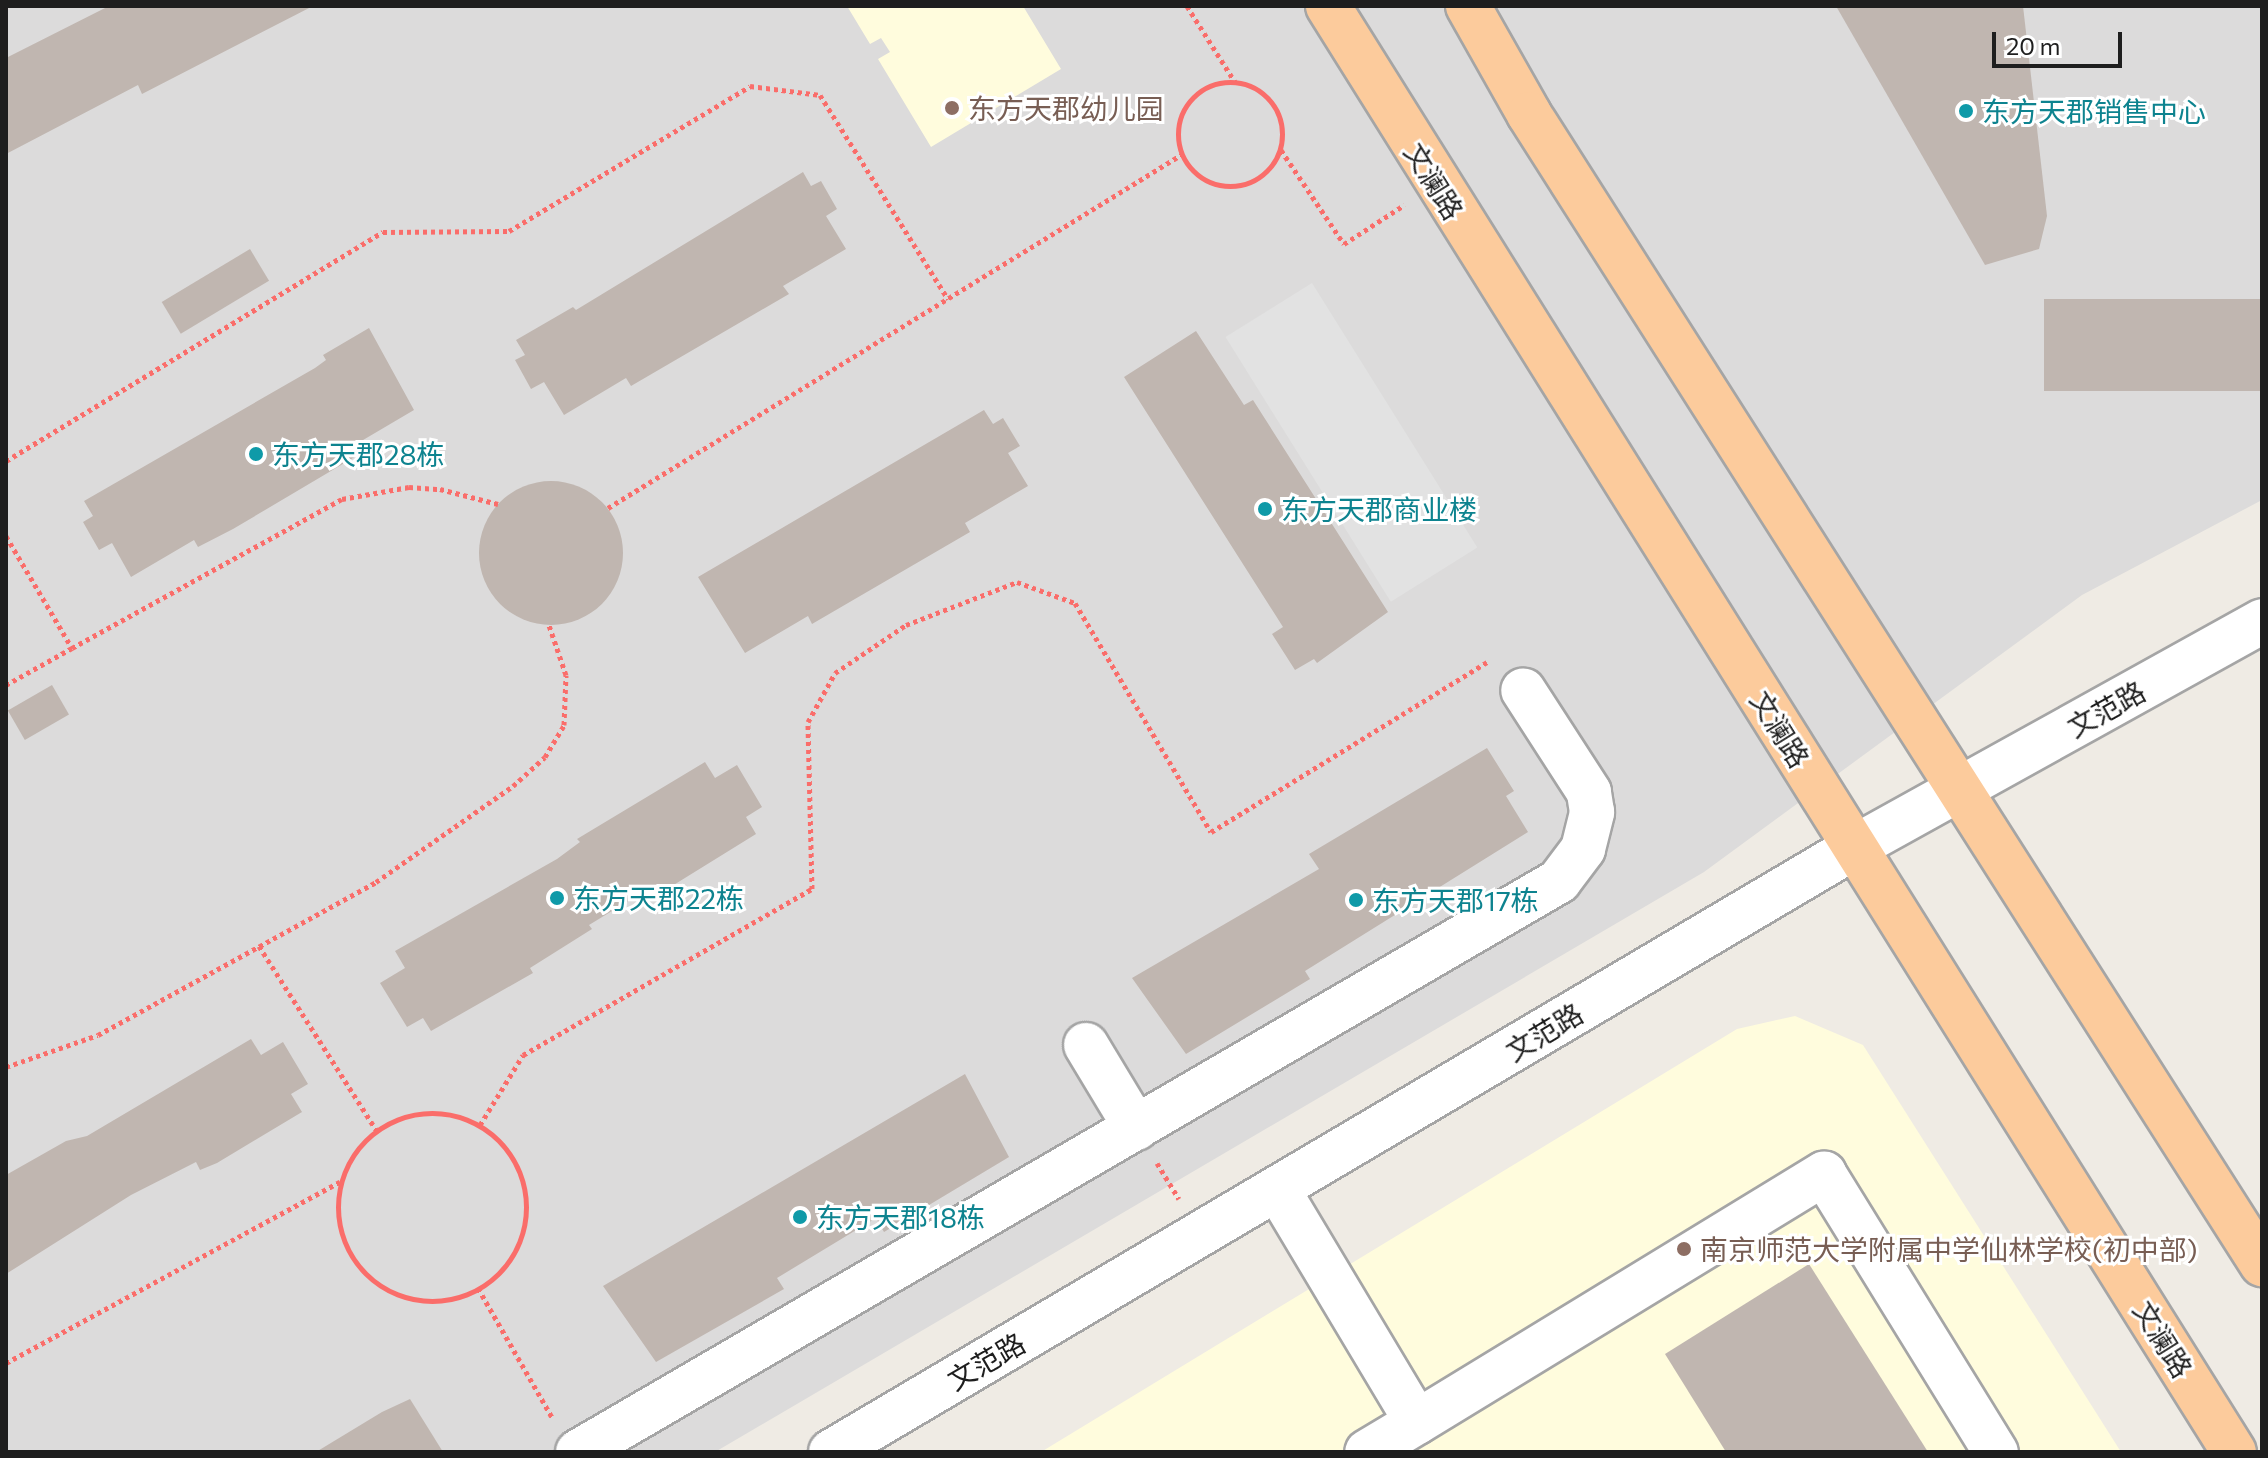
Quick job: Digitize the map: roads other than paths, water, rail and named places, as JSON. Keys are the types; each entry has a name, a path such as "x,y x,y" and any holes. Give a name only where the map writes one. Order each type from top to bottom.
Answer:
{"main road":[{"name":"文澜路","path":"1328,6 1435,185 2234,1452"},
{"path":"1468,6 1529,114 1958,792 2262,1264"}],"street":[{"name":"文范路","path":"831,1452 1855,847 2262,621"},
{"path":"567,1438 1136,1128 1542,892 1573,866 1589,831 1589,792 1523,690"},
{"path":"1086,1045 1136,1128"},
{"path":"1367,1452 1824,1174 1996,1452"},
{"path":"1278,1190 1417,1422"}],"place":[{"name":"东方天郡幼儿园","path":"952,108"},
{"name":"东方天郡销售中心","path":"1966,111"},
{"name":"东方天郡28栋","path":"256,454"},
{"name":"东方天郡商业楼","path":"1265,509"},
{"name":"东方天郡22栋","path":"557,898"},
{"name":"东方天郡17栋","path":"1356,900"},
{"name":"东方天郡18栋","path":"800,1217"},
{"name":"南京师范大学附属中学仙林学校(初中部)","path":"1684,1249"}]}
